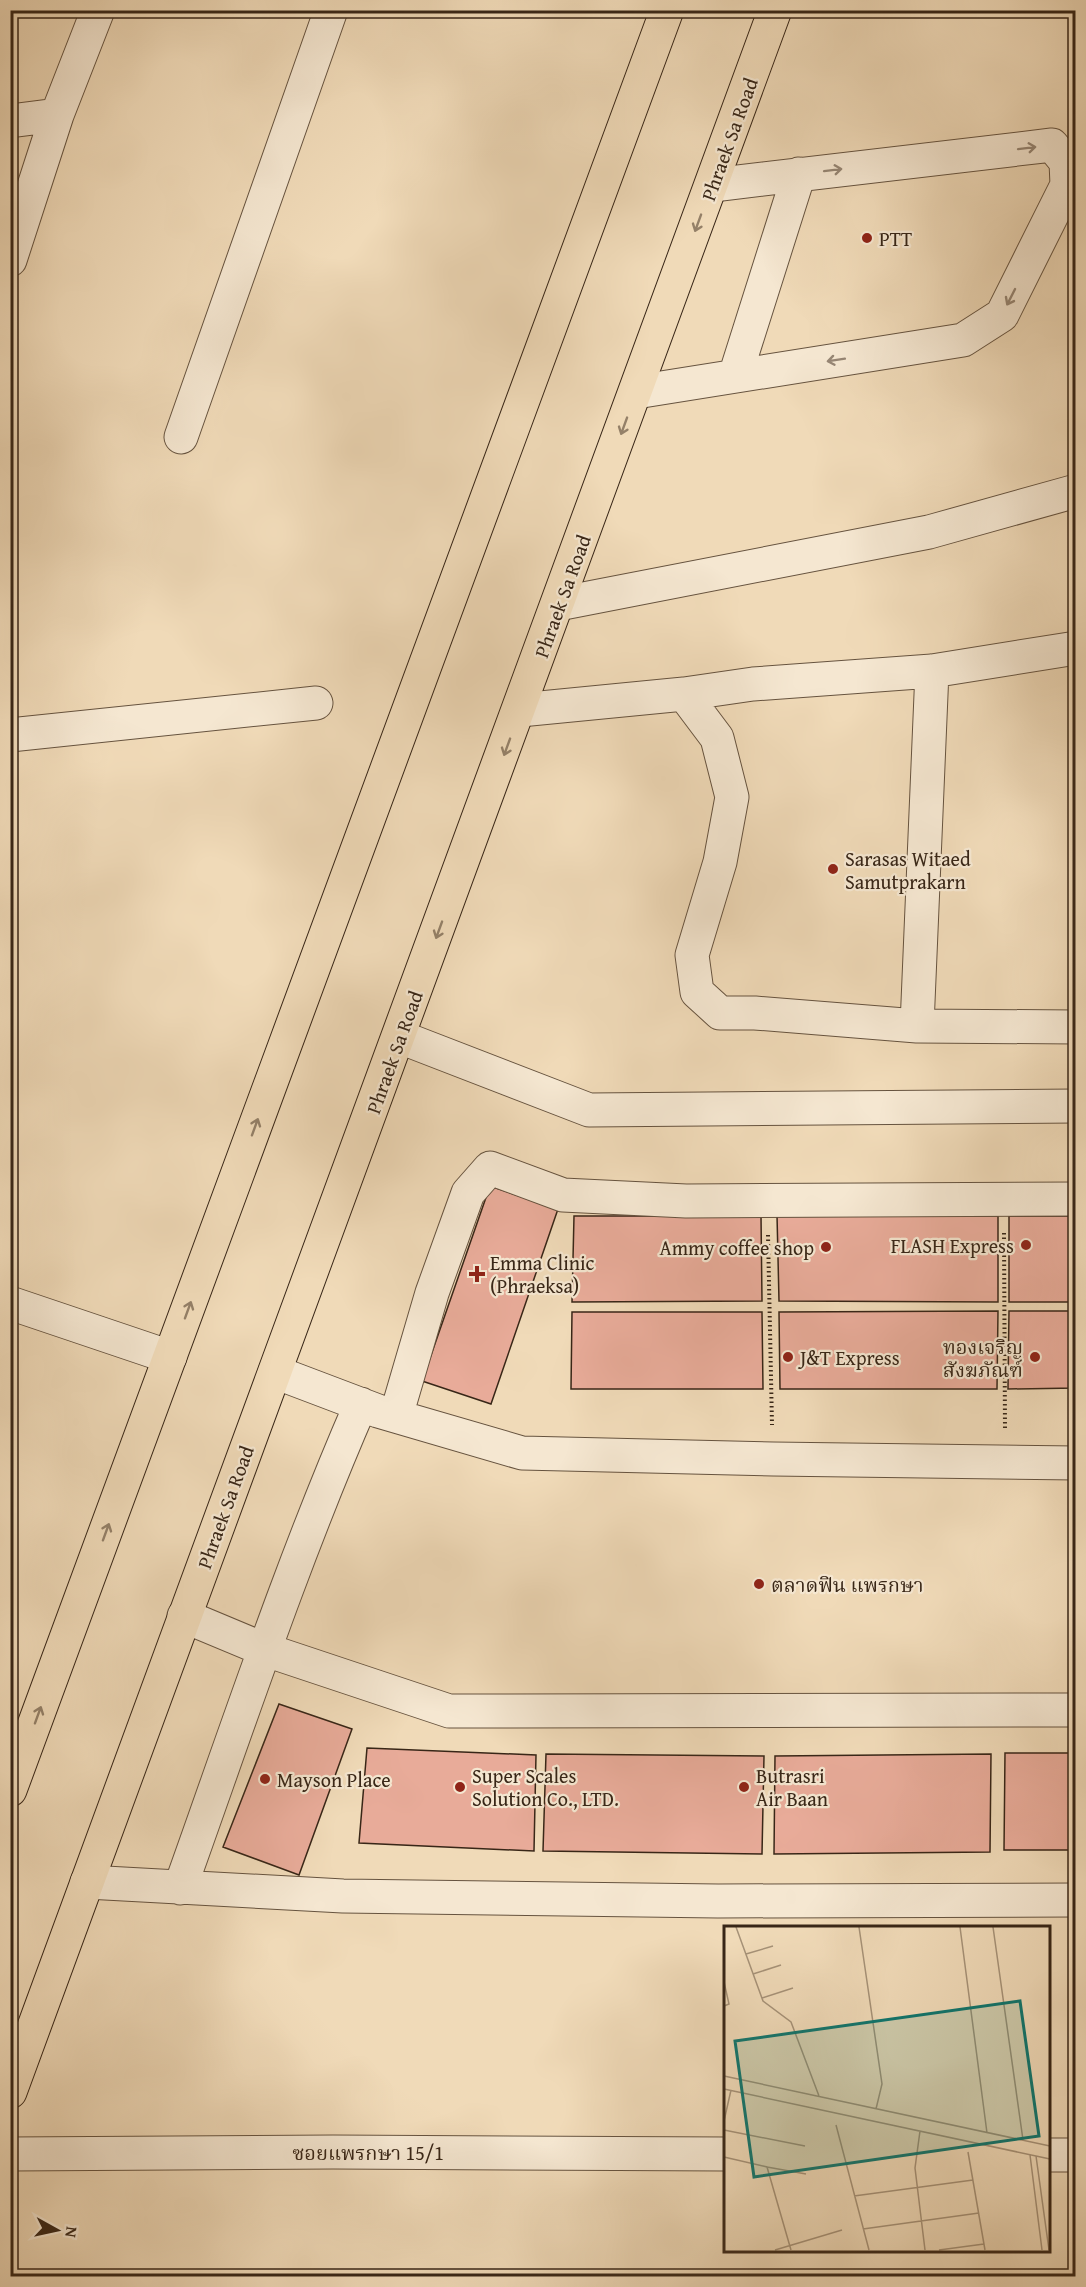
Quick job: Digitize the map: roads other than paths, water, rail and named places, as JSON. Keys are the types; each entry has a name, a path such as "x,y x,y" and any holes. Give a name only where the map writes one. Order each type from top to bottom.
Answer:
{"main road":[{"path":"10,1790 668,10"},
{"name":"Phraek Sa Road","path":"10,2092 776,10"}],"street":[{"path":"10,260 57,115 98,10"},
{"path":"181,437 331,10"},
{"path":"10,121 57,115"},
{"path":"636,392 963,340 1002,315 1067,185 1066,162 1052,145 713,185"},
{"path":"735,376 799,174"},
{"path":"558,604 929,532 1076,490"},
{"path":"520,710 684,694 753,684 932,671 1076,648"},
{"path":"917,1026 932,671"},
{"path":"684,694 717,738 732,797 720,862 692,955 697,992 720,1013 755,1013 917,1026 1076,1027"},
{"path":"10,735 316,703"},
{"path":"399,1037 589,1110 1076,1106"},
{"path":"396,1416 432,1293 468,1193 490,1168 563,1196 686,1201 1076,1199"},
{"path":"10,1303 170,1357"},
{"path":"275,1372 396,1416 522,1453 1076,1463"},
{"path":"180,1888 241,1718 263,1649 326,1483 361,1404"},
{"path":"184,1616 263,1649 449,1711 1076,1710"},
{"path":"87,1882 343,1896 718,1901 1076,1900"},
{"name":"ซอยแพรกษา 15/1","path":"10,2154 321,2152 724,2154"},
{"path":"1050,2155 1076,2155"}],"place":[{"name":"PTT","path":"867,238"},
{"name":"Sarasas Witaed Samutprakarn","path":"833,869"},
{"name":"FLASH Express","path":"1026,1245"},
{"name":"Ammy coffee shop","path":"826,1247"},
{"name":"Emma Clinic (Phraeksa)","path":"477,1274"},
{"name":"J&T Express","path":"788,1357"},
{"name":"ทองเจริญ สังฆภัณฑ์","path":"1035,1357"},
{"name":"ตลาดฟิน แพรกษา","path":"759,1584"},
{"name":"Mayson Place","path":"265,1779"},
{"name":"Super Scales Solution Co., LTD.","path":"460,1787"},
{"name":"Butrasri Air Baan","path":"744,1787"}]}
